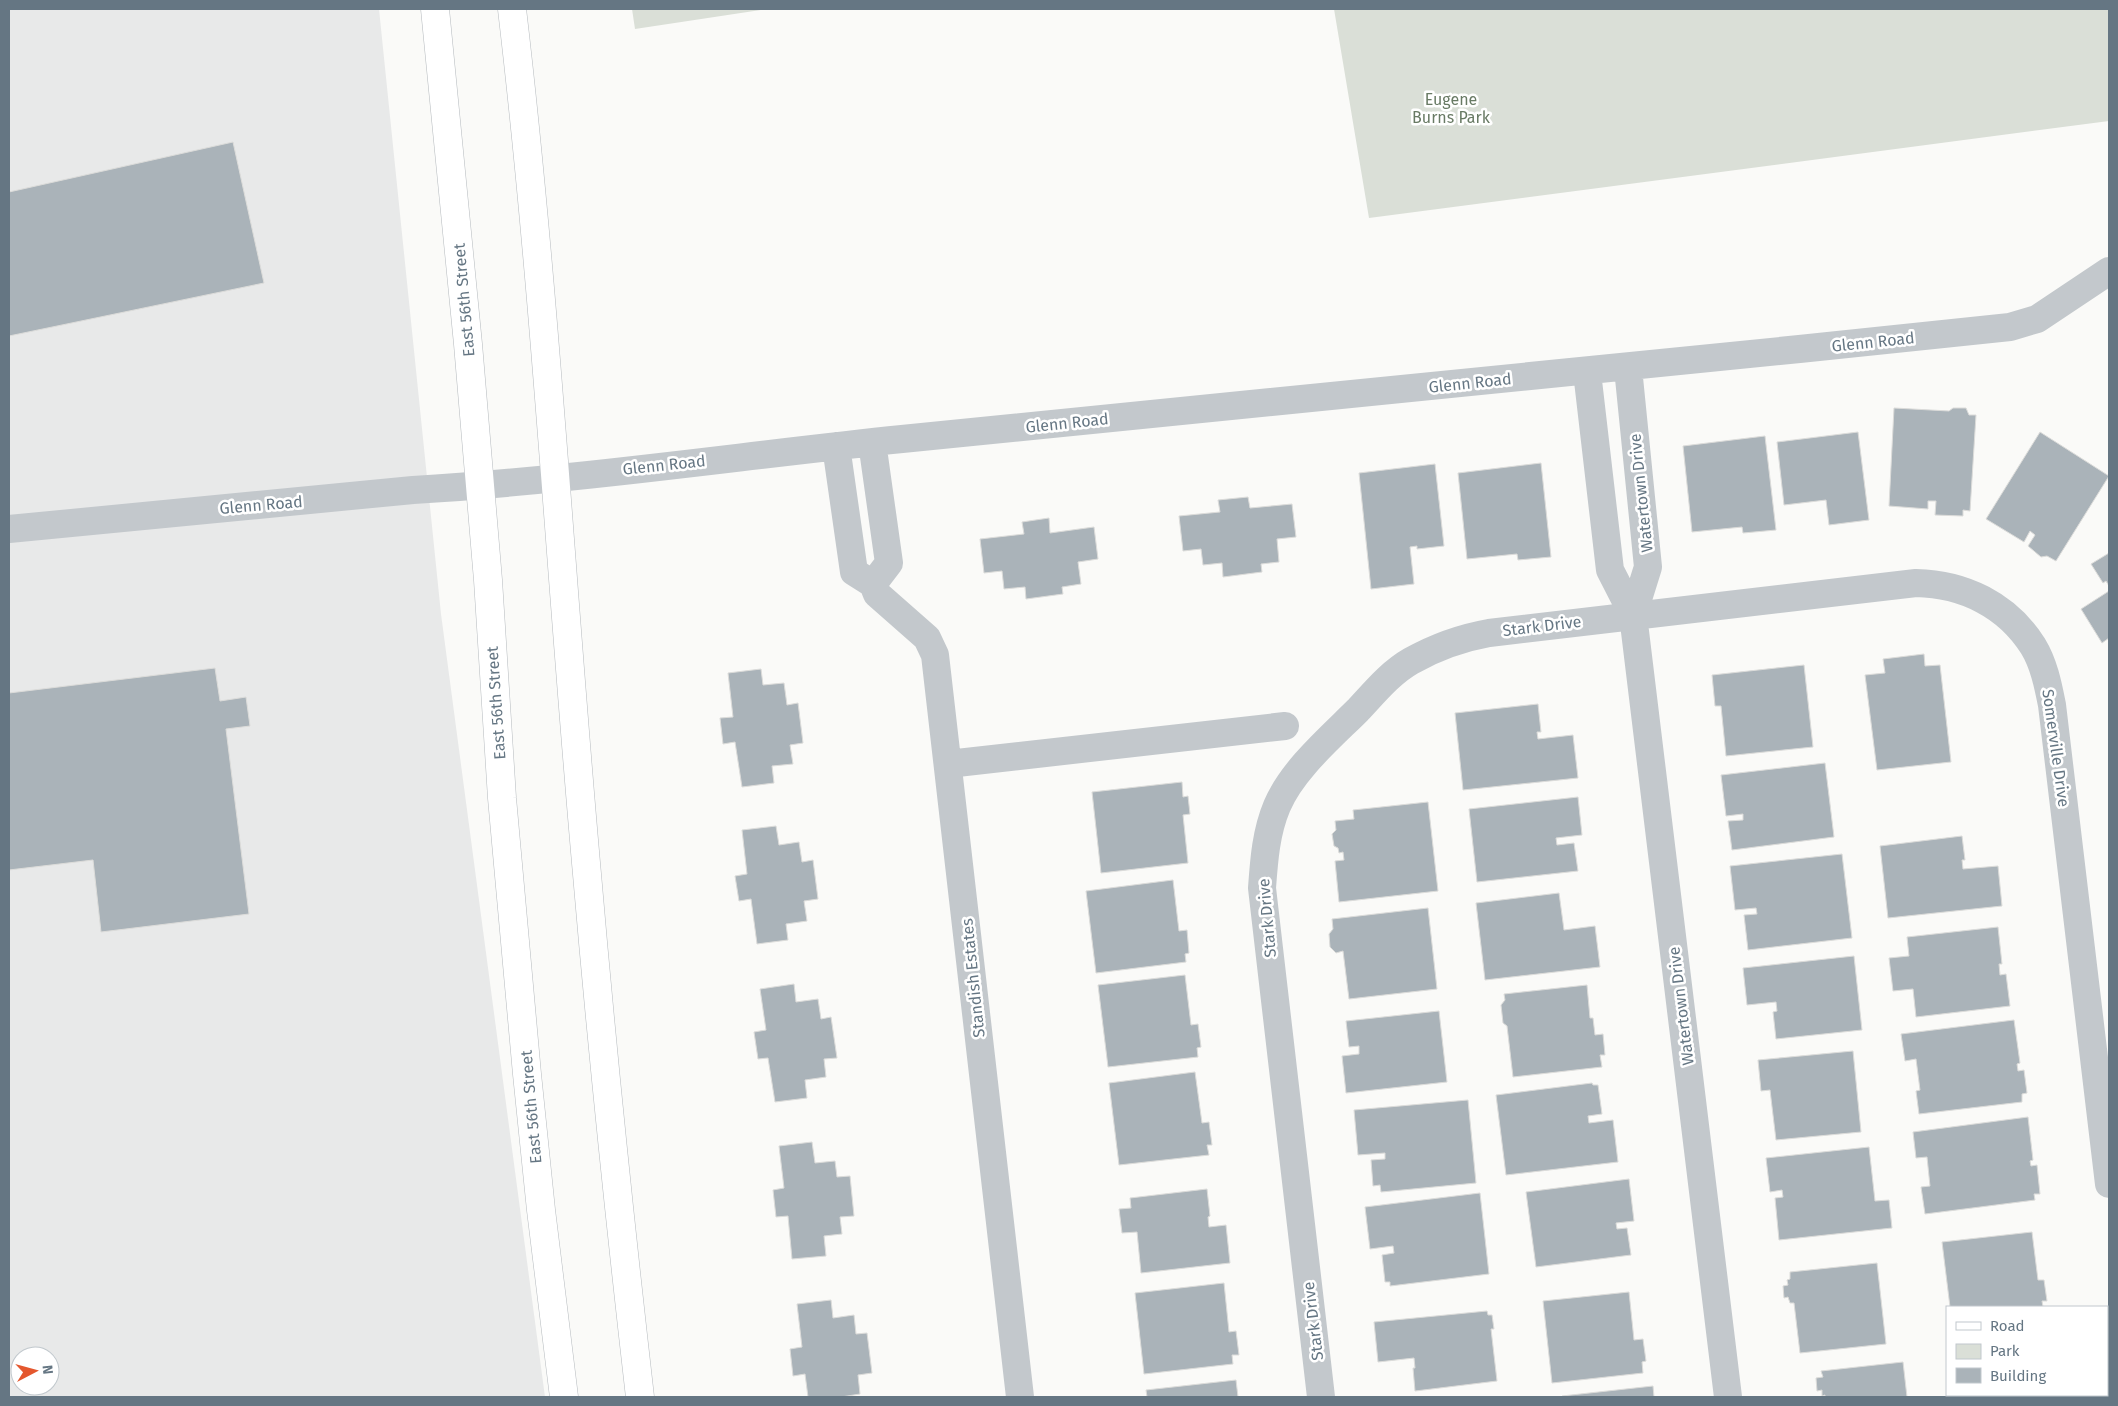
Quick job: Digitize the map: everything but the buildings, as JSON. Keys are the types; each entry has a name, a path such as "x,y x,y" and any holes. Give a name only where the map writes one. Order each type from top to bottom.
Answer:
{"main road":[{"name":"East 56th Street","path":"436,9 453,175 480,486 502,798 528,1084 540,1210 564,1397"},
{"path":"512,9 547,360 588,882 615,1171 640,1397"}],"street":[{"name":"Glenn Road","path":"9,529 413,490 480,486 872,442 1628,368 2010,327 2037,319 2109,271"},
{"name":"Watertown Drive","path":"1628,368 1648,568 1633,616"},
{"name":"Watertown Drive","path":"1587,372 1610,570 1633,616 1728,1397"},
{"path":"872,442 889,563 873,584"},
{"name":"Standish Estates","path":"836,446 854,572 873,584 876,594 927,638 935,655 1020,1397"},
{"name":"Somerville Drive","path":"1633,616 1904,584 1928,583 1951,586 1984,600 2003,612 2022,632 2033,646 2039,660 2048,684 2052,705 2109,1184"},
{"name":"Stark Drive","path":"1322,1397 1262,888 1267,837 1278,805 1295,777 1314,754 1380,687 1399,670 1432,650 1463,638 1489,633 1633,616"},
{"path":"948,764 1286,726"}],"shaded area":[{"path":"9,9 379,9 441,614 545,1397 9,1397"}],"green space":[{"path":"632,9 767,9 635,29"},
{"name":"Eugene Burns Park","path":"1334,9 2109,9 2109,121 1369,218"}]}
